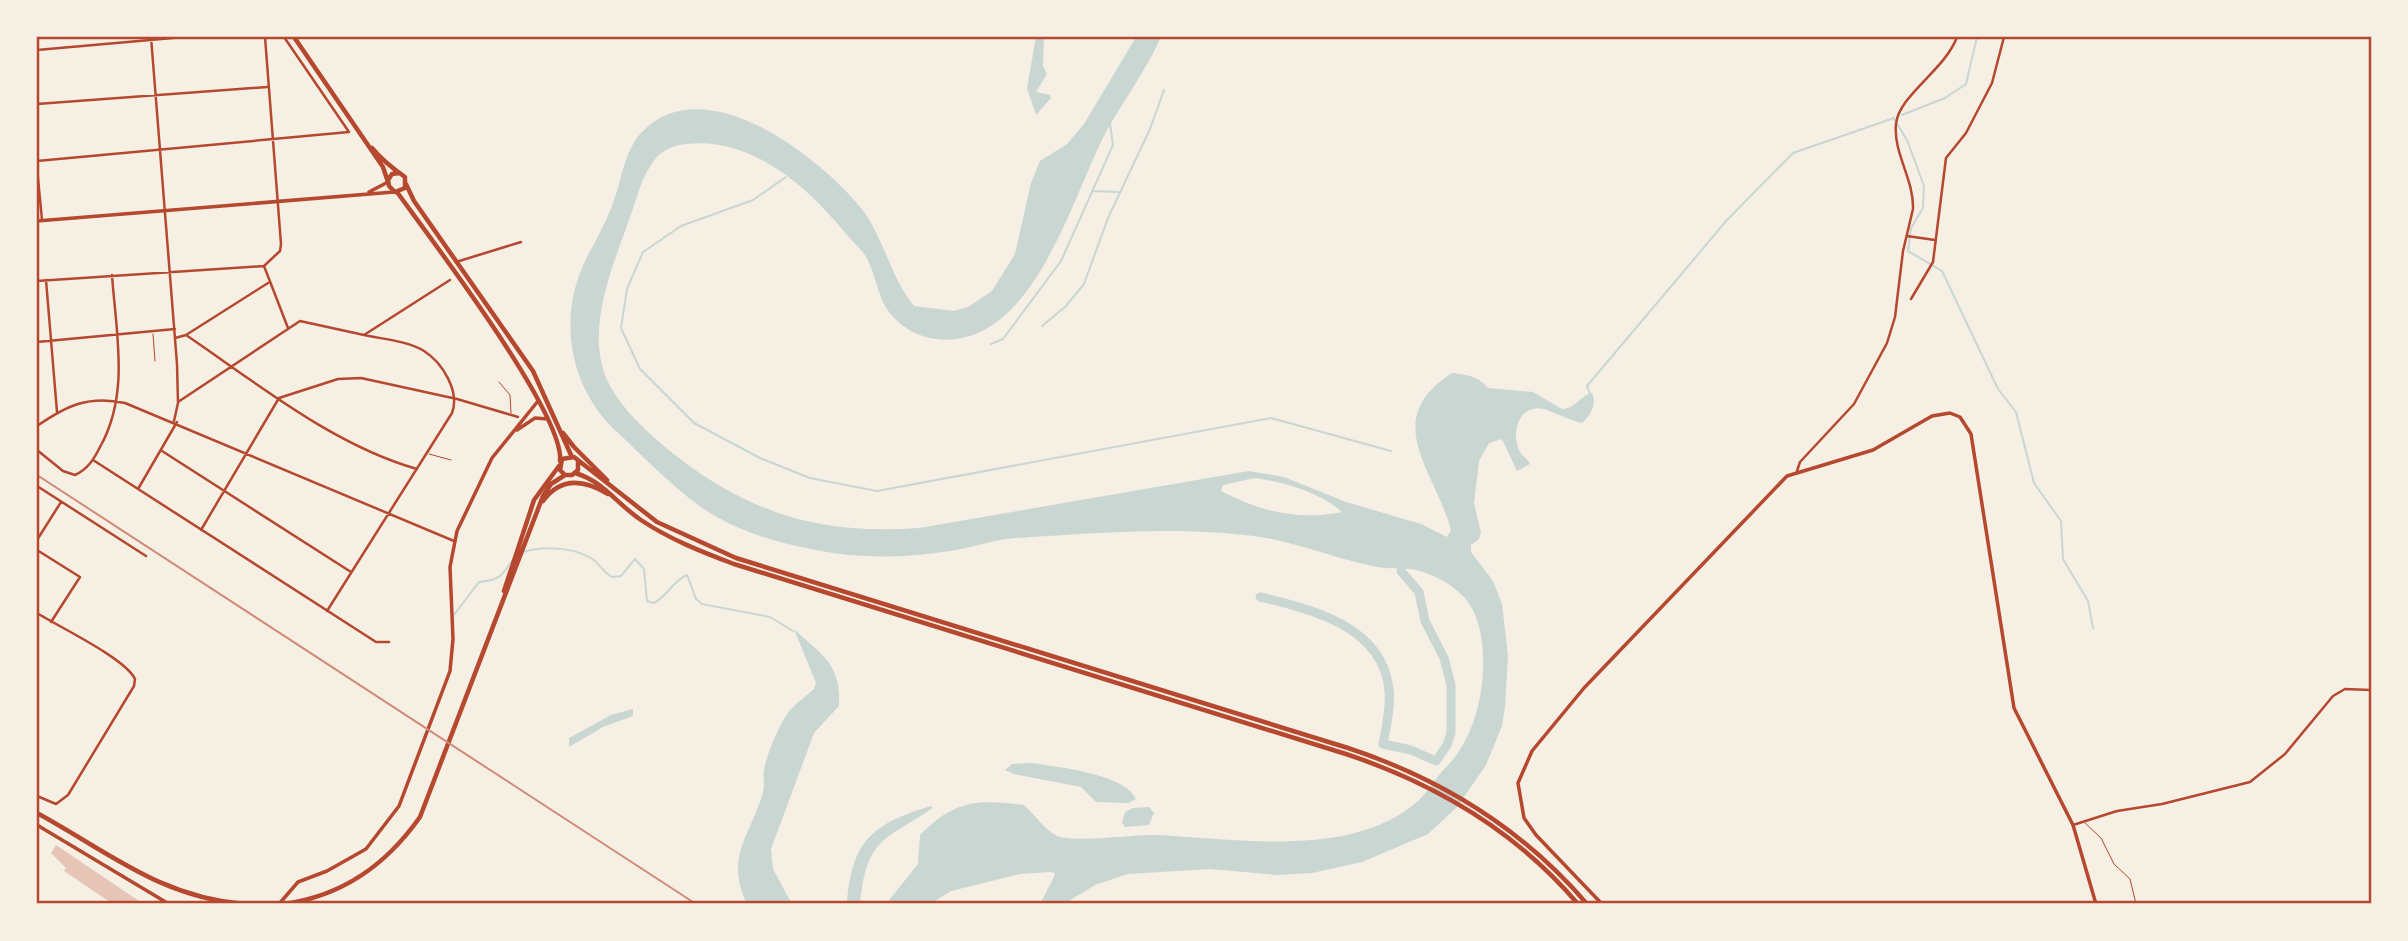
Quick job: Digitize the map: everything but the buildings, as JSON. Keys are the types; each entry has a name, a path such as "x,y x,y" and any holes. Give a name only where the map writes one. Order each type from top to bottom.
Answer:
{"highway":[{"path":"294,37 385,171 388,182 524,373 548,419 560,449 559,465 565,475"},
{"path":"346,115 379,156 405,177 414,201 533,371 572,456 666,527 736,558 1337,744 1427,779 1474,804 1538,853 1587,904"},
{"path":"388,182 390,176 399,173"},
{"path":"396,192 407,184"},
{"path":"557,423 574,447 616,491"},
{"path":"503,599 534,500 564,457 572,456"},
{"path":"575,473 578,462"},
{"path":"284,904 316,898 344,887 388,857 420,817 548,487 565,475 575,473 597,481 611,496"},
{"path":"538,511 551,491 570,482 590,484 611,496 653,528 734,564 1346,754 1422,784 1468,809 1534,859 1578,904"},
{"path":"37,813 144,876 198,896 244,904"}],"main road":[{"path":"363,193 380,188 388,182"},
{"path":"39,221 396,192"},
{"path":"284,904 299,882 352,858 378,836 399,806 436,716 452,660 450,575 454,541 487,468 539,400"},
{"path":"1602,904 1527,823 1518,795 1524,764 1584,688 1795,472 1873,450 1932,416 1950,413 1967,424 2014,708 2073,825 2096,904"},
{"path":"510,436 535,418 548,419"},
{"path":"37,825 169,904"}],"street":[{"path":"37,50 184,37"},
{"path":"37,281 169,270 264,266 281,247 265,37"},
{"path":"37,161 349,132 284,37"},
{"path":"1795,472 1800,462 1854,404 1875,368 1895,317 1913,195 1898,143 1896,121 1908,99 1945,61 1957,37"},
{"path":"1911,299 1933,262 1945,162 1966,133 1992,83 2004,37"},
{"path":"138,489 162,451 175,422 178,402 175,329 152,39"},
{"path":"37,104 269,87"},
{"path":"37,168 39,221"},
{"path":"1907,236 1937,240"},
{"path":"456,262 522,242"},
{"path":"264,266 268,283 288,328"},
{"path":"37,450 69,474 82,472 93,460 112,422 120,377 112,275"},
{"path":"46,280 57,412"},
{"path":"364,335 450,280"},
{"path":"175,338 186,335 268,283"},
{"path":"178,402 288,328 306,320 425,352 452,385 457,398 452,413 327,611"},
{"path":"37,341 175,329"},
{"path":"186,335 326,427 393,461 417,469"},
{"path":"201,530 279,398 349,377 457,398 518,417"},
{"path":"37,426 57,412 82,401 117,401 175,422 454,541"},
{"path":"162,451 351,572"},
{"path":"93,460 375,642 388,642"},
{"path":"37,486 145,556"},
{"path":"37,540 61,502"},
{"path":"37,550 80,577 51,622"},
{"path":"37,613 119,664 135,679 134,686 68,795 56,804 37,796"},
{"path":"2073,825 2117,811 2185,799 2250,782 2285,754 2333,696 2345,689 2371,690"}],"lane":[{"path":"153,331 155,361"},
{"path":"499,382 510,395 511,416"},
{"path":"427,453 451,460"},
{"path":"2083,821 2101,838 2114,864 2130,879 2136,904"}],"shaded area":[{"path":"1036,37 1044,37 1043,66 1047,74 1036,92 1050,95 1051,98 1036,115 1027,88"},
{"path":"1136,37 1161,37 1103,138 1065,224 1032,284 1012,309 989,327 950,340 915,333 896,320 882,300 863,252 815,200 777,169 734,148 710,144 674,146 666,150 656,158 643,180 603,299 599,341 601,361 614,393 635,419 698,472 751,502 803,520 830,526 859,529 919,528 1249,471 1284,477 1346,502 1421,524 1447,537 1451,530 1418,447 1415,428 1419,409 1430,391 1452,373 1472,377 1488,388 1533,392 1562,409 1571,407 1592,393 1593,405 1582,423 1544,409 1535,408 1523,415 1517,428 1517,444 1530,464 1517,471 1502,439 1489,443 1479,461 1474,503 1481,533 1479,539 1471,545 1471,552 1493,581 1502,604 1508,656 1505,707 1502,726 1486,765 1457,807 1428,834 1362,862 1312,873 1277,875 1210,869 1128,874 1095,885 1064,904 1040,904 1055,873 1020,874 951,891 930,904 886,904 918,864 920,835 944,815 967,805 980,803 1024,805 1048,830 1065,838 1158,835 1294,841 1329,838 1362,831 1393,819 1419,800 1459,751 1476,715 1483,675 1483,654 1476,617 1460,593 1426,573 1412,569 1373,566 1268,538 1195,531 1135,531 1017,538 950,551 900,556 849,555 801,547 741,529 701,507 617,432 600,414 587,394 572,349 570,326 578,280 612,206 635,140 667,115 696,109 727,114 758,126 789,144 818,165 861,208 876,231 899,283 914,306 954,311 968,307 992,291 1015,254 1031,183 1040,161 1067,144 1084,124","holes":["1255,478 1289,485 1323,499 1342,512 1294,515 1264,509 1221,491 1223,485"]},
{"path":"794,629 833,669 839,691 839,706 814,733 771,849 773,869 792,904 747,904 738,872 739,859 763,792 767,757 787,714 814,689 816,683"},
{"path":"633,709 633,716 603,727 569,747 569,738 611,715"},
{"path":"1032,763 1105,778 1130,790 1136,799 1128,803 1096,802 1081,787 1005,770 1012,764"},
{"path":"931,806 933,808 880,844 867,866 860,904 847,904 854,864 869,838 894,820"},
{"path":"1149,807 1154,813 1149,825 1125,827 1122,823 1125,812 1133,808"}],"waterway":[{"path":"1902,115 1945,98 1966,84 1977,37"},
{"path":"1042,326 1065,307 1084,284 1108,218 1150,129 1164,90"},
{"path":"1590,394 1587,386 1727,220 1793,153 1894,118"},
{"path":"1894,119 1907,140 1924,186 1923,208 1911,228 1908,251 1942,271 1998,389 2016,412 2034,483 2061,521 2063,559 2088,601 2093,628"},
{"path":"991,344 1003,339 1061,261 1113,145 1110,123"},
{"path":"786,177 753,200 681,226 643,252 627,289 621,328 640,369 694,423 760,458 810,478 877,491 1271,418 1391,451"},
{"path":"1092,191 1118,192"},
{"path":"523,552 548,548 583,554 612,577 621,576 635,559 644,569 647,601 654,603 687,575 696,599 702,604 770,617 793,631"},
{"path":"453,616 479,582 500,576 513,559"},
{"path":"1401,571 1419,592 1425,621 1444,658 1451,685 1451,733 1447,745 1436,761"},
{"path":"1260,597 1322,615 1359,636 1373,650 1384,668 1389,690 1389,711 1383,744 1411,750 1436,761"}],"railway":[{"path":"37,475 696,904"}]}
